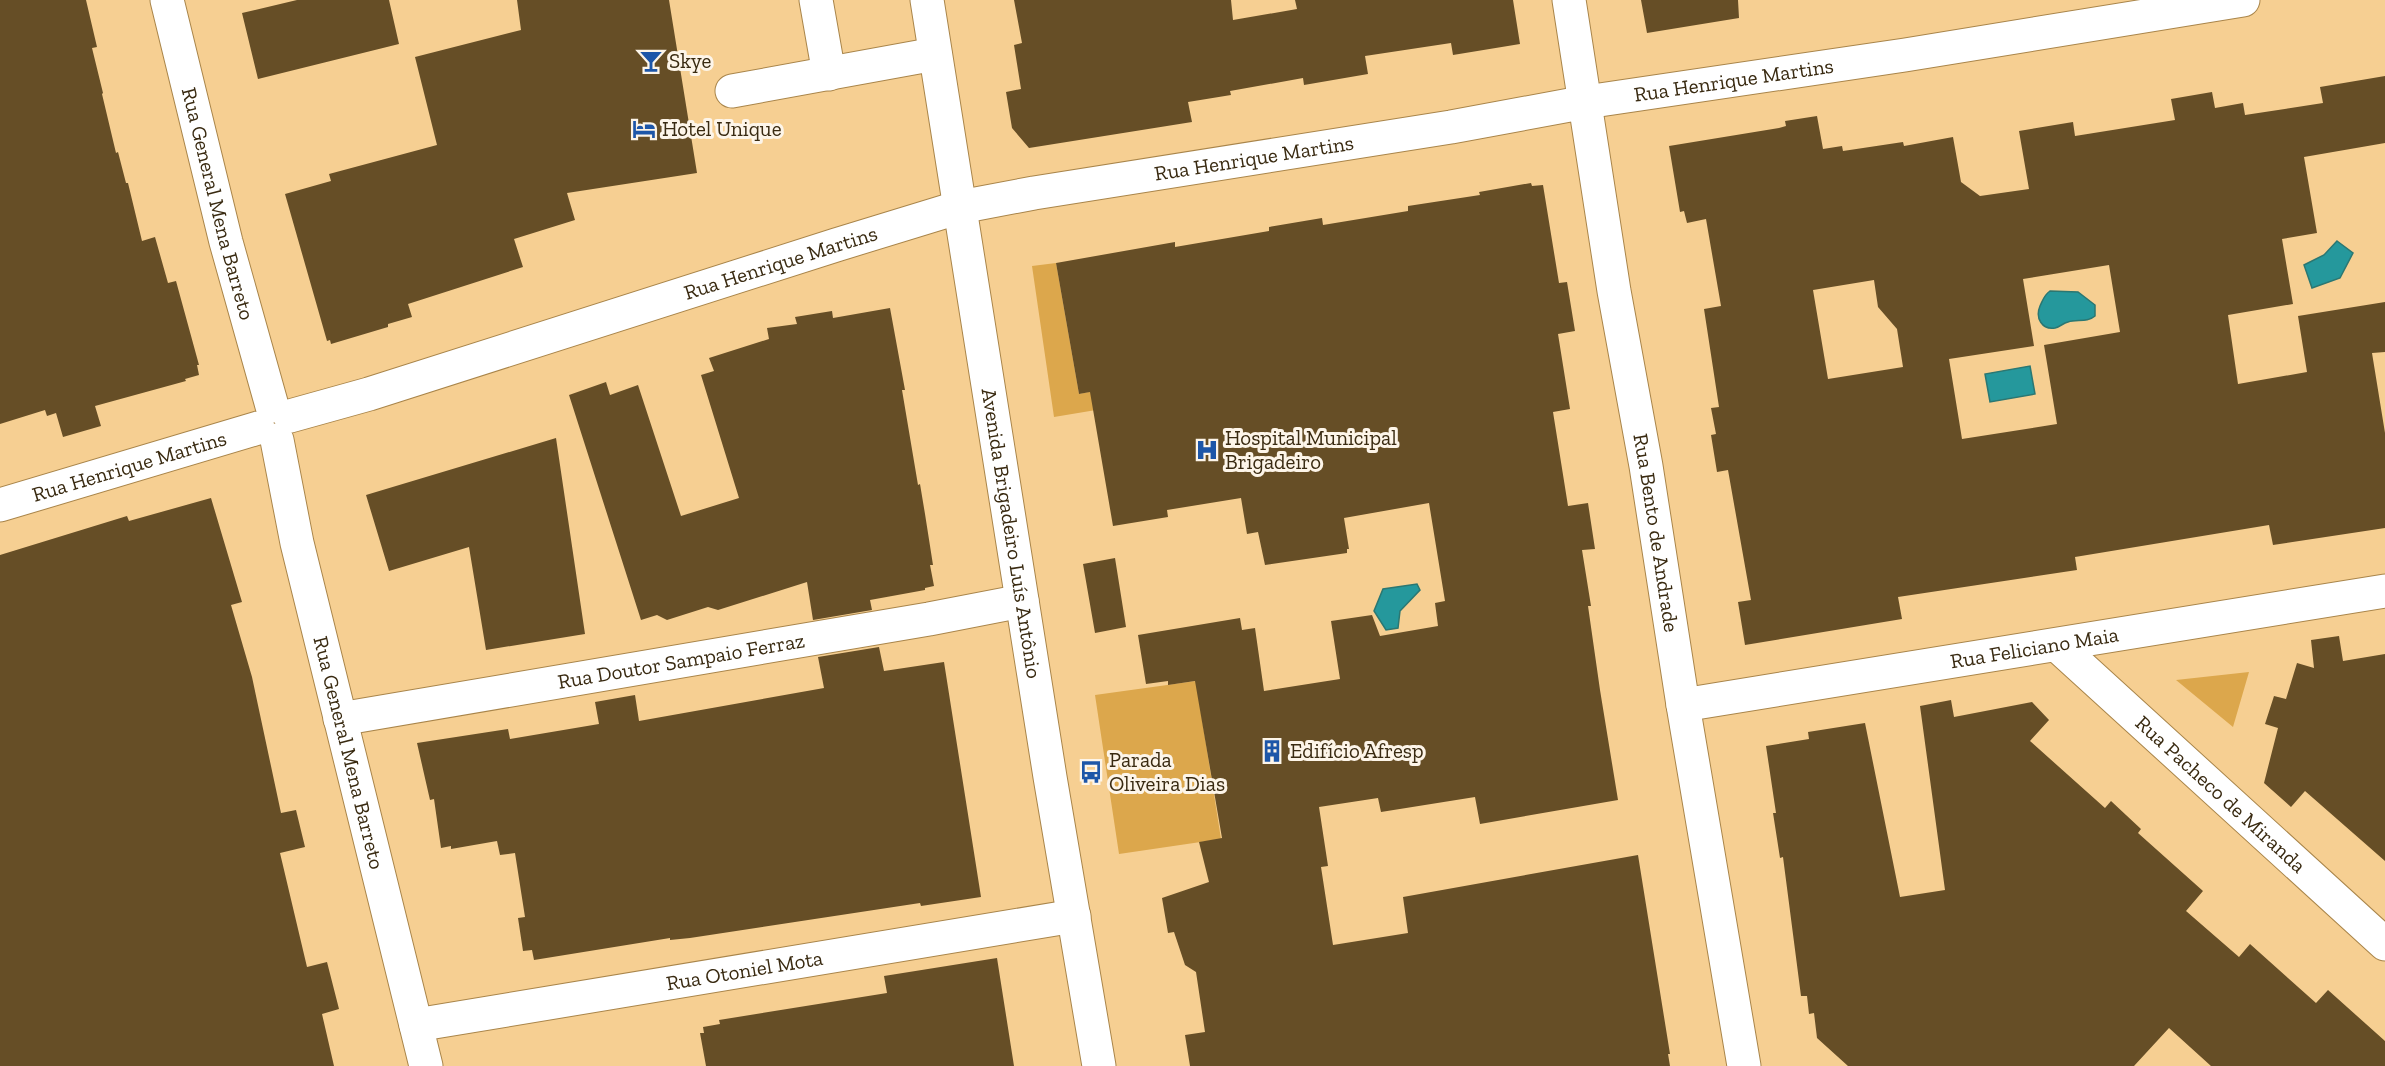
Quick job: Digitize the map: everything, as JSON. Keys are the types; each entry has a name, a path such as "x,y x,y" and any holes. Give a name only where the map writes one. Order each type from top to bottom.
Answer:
{"street":[{"name":"Rua General Mena Barreto","path":"167,0 226,242 274,422 297,543 426,1066"},
{"path":"816,0 829,74"},
{"name":"Avenida Brigadeiro Luís Antônio","path":"927,0 1022,601 1099,1066"},
{"name":"Rua Bento de Andrade","path":"1569,0 1614,291 1646,466 1683,705 1744,1066"},
{"name":"Rua Henrique Martins","path":"0,505 369,394 814,251 960,207 1451,127 1586,102 1905,55 2243,0"},
{"path":"732,91 935,54"},
{"name":"Rua Feliciano Maia","path":"1683,705 2058,646 2385,591"},
{"name":"Rua Doutor Sampaio Ferraz","path":"340,719 917,621 1022,601"},
{"name":"Rua Pacheco de Miranda","path":"2058,646 2385,944"},
{"name":"Rua Otoniel Mota","path":"416,1025 1074,916"}],"shaded area":[{"path":"1056,263 1079,394 1099,390 1102,409 1054,417 1032,266"},
{"path":"2249,672 2233,727 2176,680"},
{"path":"1196,681 1221,839 1119,854 1095,695"}],"water":[{"path":"2337,241 2353,253 2340,278 2312,288 2304,265 2324,255"},
{"path":"2050,291 2078,292 2095,305 2095,316 2071,321 2055,328 2046,327 2038,315 2046,294"},
{"path":"2030,366 2035,394 1990,402 1985,374"},
{"path":"1417,584 1420,590 1400,611 1398,628 1386,630 1374,611 1383,589"}],"building":[{"path":"0,0 86,0 97,47 92,48 102,94 116,153 118,152 126,183 128,183 142,241 155,237 168,283 176,281 199,365 197,365 199,375 185,379 186,381 95,406 101,426 63,437 56,413 47,416 45,410 0,424"},
{"path":"297,0 389,0 399,44 258,79 242,13"},
{"path":"517,0 669,0 697,173 567,193 575,220 514,239 523,267 408,304 412,317 388,324 388,327 331,344 330,340 327,341 285,194 331,181 329,174 437,145 415,57 521,30"},
{"path":"1014,0 1231,0 1233,20 1297,9 1295,0 1513,0 1520,44 1453,55 1451,43 1365,56 1368,74 1304,85 1303,78 1230,91 1231,95 1188,102 1192,122 1029,148 1012,128 1006,92 1021,89 1014,45 1022,43"},
{"path":"1641,0 1738,0 1739,18 1647,33"},
{"path":"2385,76 2385,143 2304,157 2317,233 2282,239 2293,304 2228,315 2238,384 2307,372 2298,316 2385,302 2385,352 2372,353 2385,433 2385,528 2273,545 2269,525 2075,557 2077,570 1898,597 1902,619 1745,645 1738,602 1751,600 1728,470 1717,472 1711,435 1716,434 1711,408 1719,407 1704,309 1721,306 1706,219 1687,223 1684,211 1680,212 1669,146 1779,128 1786,126 1785,121 1817,116 1823,149 1842,146 1843,151 1903,142 1904,146 1953,137 1961,182 1980,196 2029,189 2019,131 2073,122 2075,136 2175,120 2171,99 2212,92 2215,108 2243,103 2245,115 2323,103 2320,87","holes":["2109,265 2120,332 2044,345 2057,424 1962,439 1949,359 2034,346 2023,279","1874,280 1878,307 1897,329 1903,367 1828,379 1813,290"]},
{"path":"1531,183 1532,186 1543,185 1559,283 1567,282 1575,331 1558,334 1570,409 1553,412 1568,506 1588,503 1595,549 1582,550 1600,690 1618,800 1480,824 1475,797 1381,812 1378,798 1319,807 1328,866 1321,867 1333,945 1408,933 1403,897 1638,855 1670,1066 1190,1066 1185,1035 1205,1032 1196,972 1185,965 1174,932 1168,933 1162,898 1209,882 1199,842 1222,838 1195,681 1168,685 1168,681 1146,684 1138,635 1240,618 1242,630 1255,628 1264,691 1340,679 1331,621 1372,615 1380,636 1438,626 1435,603 1445,601 1429,503 1344,518 1349,549 1347,553 1265,565 1258,532 1247,534 1241,498 1167,510 1168,517 1113,526 1090,392 1079,394 1056,263 1175,242 1175,247 1269,231 1269,227 1322,218 1323,225 1408,211 1408,206 1480,195 1479,192"},
{"path":"890,308 905,390 902,390 918,485 920,484 925,514 934,586 925,588 925,590 870,600 872,610 813,620 807,582 718,610 708,607 667,620 657,615 641,620 569,395 606,382 610,395 638,385 681,516 739,498 701,375 714,371 709,358 769,339 767,328 797,324 795,317 832,311 833,318"},
{"path":"556,438 585,634 486,650 469,547 389,571 366,495"},
{"path":"211,498 242,602 231,605 252,677 281,813 296,810 305,847 280,853 307,967 327,962 339,1009 322,1014 334,1066 0,1066 0,555 127,516 129,521"},
{"path":"1115,558 1126,627 1095,633 1083,564"},
{"path":"2339,636 2343,661 2385,654 2385,861 2305,791 2291,807 2264,783 2278,728 2265,724 2274,696 2286,699 2297,663 2314,668 2311,640"},
{"path":"879,647 884,671 944,662 981,897 921,906 920,903 690,938 670,940 670,938 534,960 532,950 523,951 518,918 525,917 515,853 500,855 497,841 451,849 451,846 441,848 434,799 430,800 417,743 508,729 510,739 599,724 595,702 635,695 639,721 824,688 818,657"},
{"path":"1951,700 1954,717 2032,702 2049,720 2030,741 2105,808 2111,801 2141,829 2138,833 2203,891 2186,911 2239,957 2250,944 2316,1003 2328,990 2385,1041 2385,1066 2211,1066 2169,1028 2134,1066 1848,1066 1817,1038 1814,1013 1809,1014 1807,996 1801,996 1783,857 1780,858 1773,813 1776,813 1766,746 1809,739 1808,732 1865,723 1900,897 1945,890 1920,706"},
{"path":"997,958 1014,1066 706,1066 700,1033 704,1033 703,1027 720,1024 719,1020 887,993 884,976"}],"place":[{"name":"Skye","path":"651,61"},
{"name":"Hotel Unique","path":"644,129"},
{"name":"Hospital Municipal Brigadeiro","path":"1207,450"},
{"name":"Edifício Afresp","path":"1272,751"},
{"name":"Parada Oliveira Dias","path":"1091,772"}]}
